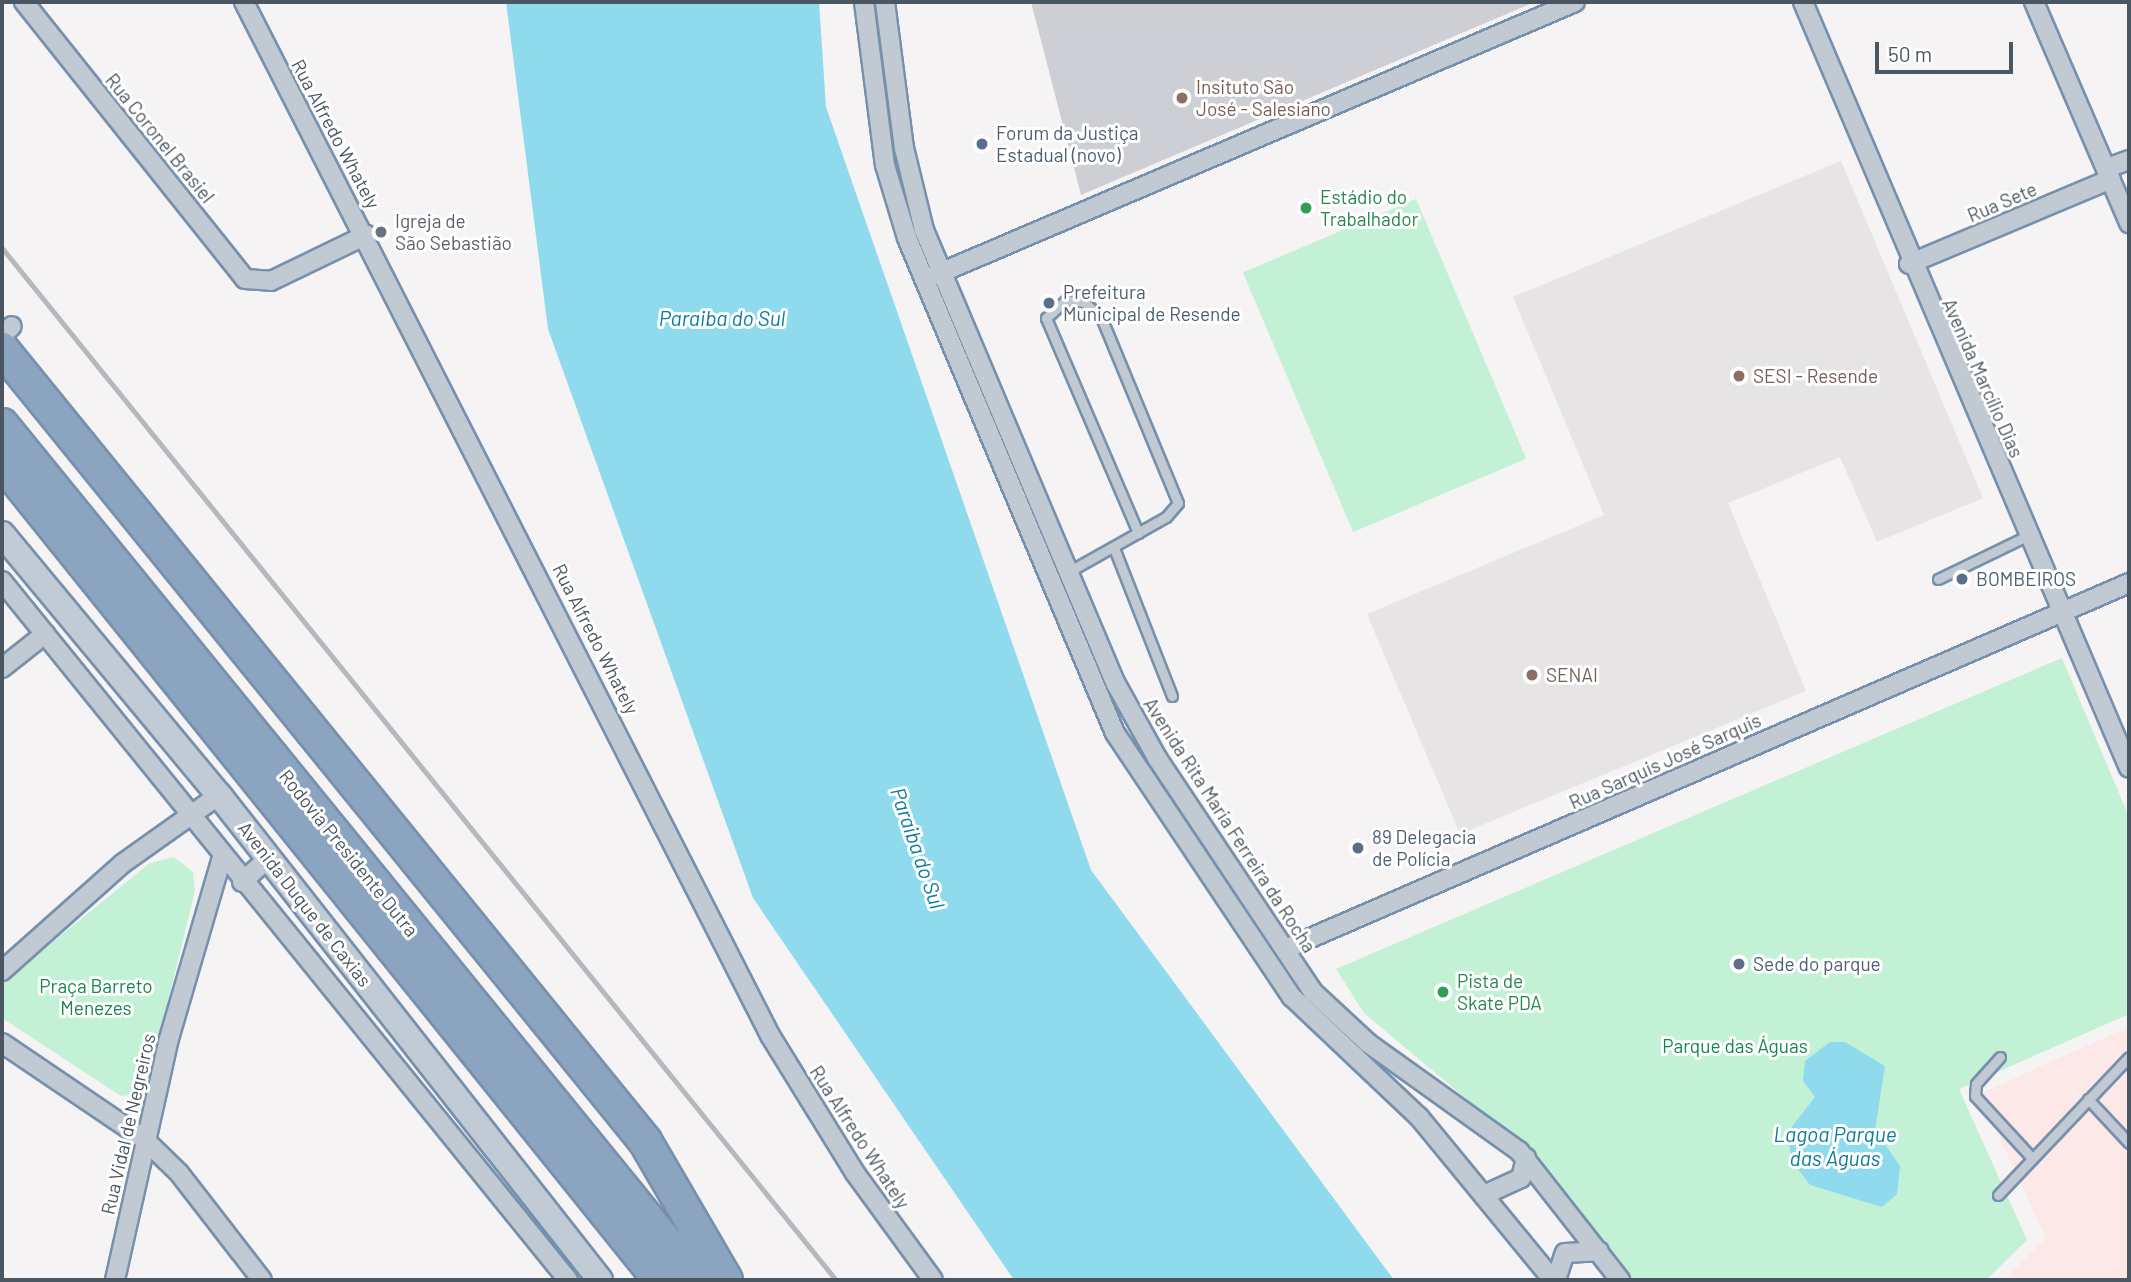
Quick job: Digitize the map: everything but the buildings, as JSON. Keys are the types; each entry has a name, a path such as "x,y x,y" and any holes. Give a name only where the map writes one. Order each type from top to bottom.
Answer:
{"highway":[{"path":"7,337 24,377 214,616 645,1141 726,1280"},
{"name":"Rodovia Presidente Dutra","path":"2,425 697,1280"},
{"name":"Rodovia Presidente Dutra","path":"2,462 660,1280"},
{"path":"111,561 214,616"}],"street":[{"name":"Rua Coronel Brasiel","path":"24,2 245,279 271,281 366,235"},
{"name":"Rua Alfredo Whately","path":"244,2 366,235 772,1037 855,1174 933,1280"},
{"path":"864,2 886,166 923,277 1115,733 1292,997 1419,1117 1555,1280 1565,1253 1599,1251"},
{"name":"Avenida Rita Maria Ferreira da Rocha","path":"886,2 904,148 924,230 1115,684 1157,758 1284,949 1339,1020 1526,1158 1620,1280"},
{"path":"923,277 943,274 1576,2"},
{"name":"Avenida Marcílio Dias","path":"1803,2 1909,264 2063,611 2129,768"},
{"path":"2034,2 2109,174 2124,195 2129,223"},
{"name":"Rua Sete","path":"1909,264 2109,174 2129,160"},
{"name":"Avenida Duque de Caxias","path":"2,534 219,795 600,1280"},
{"name":"Avenida Duque de Caxias","path":"2,581 190,818 568,1280"},
{"name":"Rua Sarquis José Sarquis","path":"1284,949 2129,583"},
{"path":"2,668 45,634"},
{"path":"2,971 122,864 219,795"},
{"name":"Rua Vidal de Negreiros","path":"115,1280 144,1139 222,857"},
{"path":"242,882 269,858"},
{"path":"2,1042 144,1139 179,1173 262,1280"},
{"path":"1484,1195 1514,1185 1526,1158"}],"lane":[{"path":"1069,572 1138,533 1178,503 1101,317 1084,302 1066,299 1046,318 1138,533"},
{"path":"1938,579 2029,534"},
{"path":"1114,548 1171,696"},
{"path":"2000,1057 1976,1084 1975,1096 2032,1158"},
{"path":"1998,1195 2129,1057"},
{"path":"2088,1099 2129,1143"}],"shaded area":[{"name":"SESI - Resende","path":"1841,161 1983,498 1877,542 1840,457 1728,503 1806,691 1460,834 1367,614 1604,515 1513,297"},
{"path":"2129,1027 2129,1280 2004,1280 2046,1238 1979,1094"}],"green space":[{"path":"1416,199 1526,459 1353,532 1243,272"},
{"name":"Parque das Águas","path":"2062,658 2129,817 2129,1014 1959,1089 2027,1240 1986,1280 1624,1280 1507,1133 1364,1013 1336,969"},
{"name":"Praça Barreto Menezes","path":"174,857 193,872 195,891 148,1083 137,1094 121,1096 2,1018 2,983 150,863"}],"water":[{"name":"Paraiba do Sul","path":"506,2 819,2 826,107 1091,870 1394,1280 1014,1280 753,898 548,329"},
{"name":"Lagoa Parque das Águas","path":"1830,1042 1845,1042 1885,1066 1875,1130 1900,1166 1897,1194 1882,1207 1810,1185 1792,1161 1787,1133 1815,1097 1803,1081 1805,1061"}],"railway":[{"path":"2,248 836,1280"}],"place":[{"name":"Insituto São José - Salesiano","path":"1182,98"},
{"name":"Forum da Justiça Estadual (novo)","path":"982,144"},
{"name":"Estádio do Trabalhador","path":"1306,208"},
{"name":"Igreja de São Sebastião","path":"381,232"},
{"name":"Prefeitura Municipal de Resende","path":"1049,303"},
{"name":"SESI - Resende","path":"1739,376"},
{"name":"BOMBEIROS","path":"1962,579"},
{"name":"SENAI","path":"1532,675"},
{"name":"89 Delegacia de Polícia","path":"1358,848"},
{"name":"Sede do parque","path":"1739,964"},
{"name":"Pista de Skate PDA","path":"1443,992"}]}
